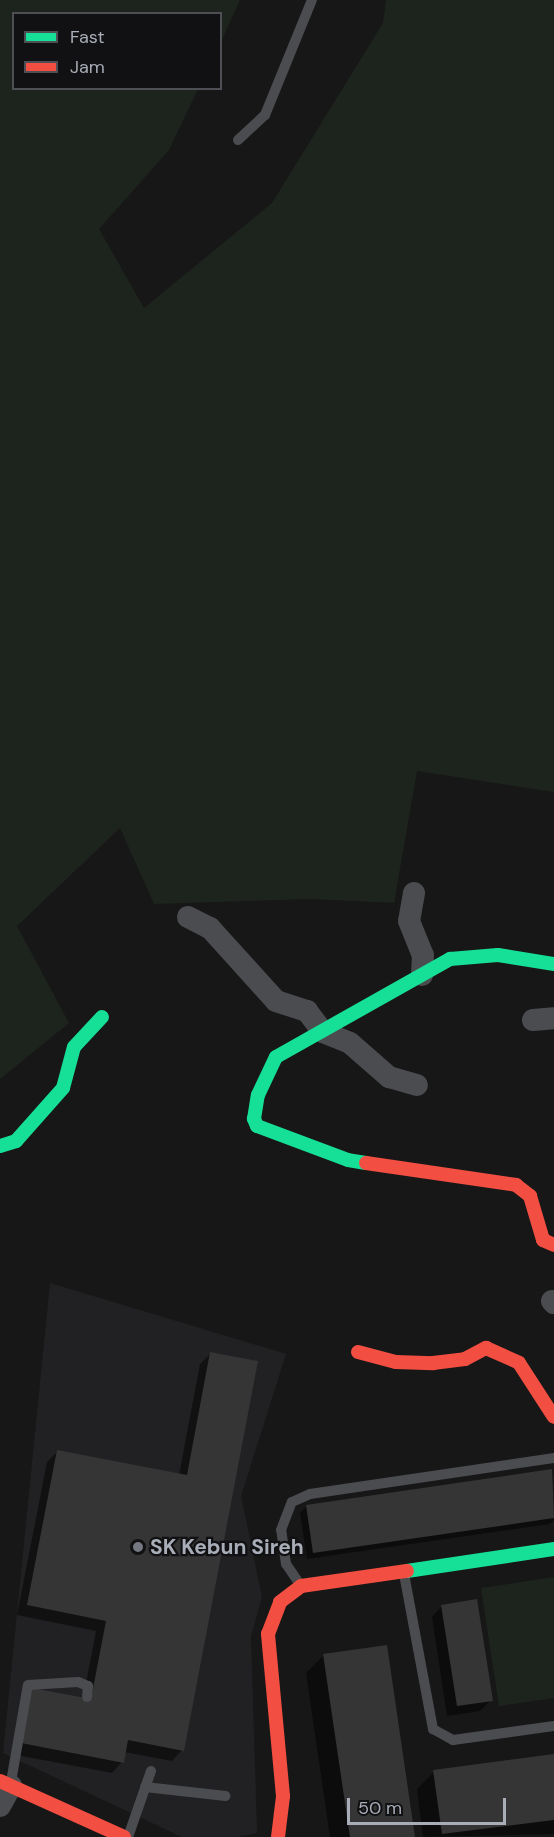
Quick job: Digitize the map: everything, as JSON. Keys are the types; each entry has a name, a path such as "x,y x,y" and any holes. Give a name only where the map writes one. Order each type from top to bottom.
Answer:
{"street":[{"path":"414,893 409,921 423,955 422,975"},
{"path":"188,916 216,934 276,1001 306,1011 323,1032 350,1043 370,1064 389,1077 417,1085"},
{"path":"554,964 498,955 450,959 276,1057 258,1095 257,1125 372,1166 516,1185 530,1196 543,1240 554,1245"},
{"path":"0,1146 16,1141 63,1088 74,1047 102,1017"},
{"path":"358,1352 396,1362 433,1363 465,1359 486,1348 519,1363 554,1417"},
{"path":"278,1837 283,1796 268,1634 280,1602 301,1586 554,1549"},
{"path":"0,1806 5,1783 126,1837"}],"lane":[{"path":"238,140 265,115 312,0"},
{"path":"301,1586 286,1564 281,1530 292,1502 310,1494 554,1458"},
{"path":"404,1571 433,1729 453,1740 554,1726"},
{"path":"5,1783 28,1685 78,1682 88,1686 87,1697"},
{"path":"126,1837 151,1771"},
{"path":"145,1787 225,1796"}],"shaded area":[{"path":"0,0 240,0 222,40 222,12 12,12 12,90 198,90 169,150 99,229 144,308 272,203 383,23 386,0 554,0 554,792 417,771 394,903 311,899 154,904 120,828 17,926 69,1023 0,1079"},
{"name":"SK Kebun Sireh","path":"50,1283 286,1354 241,1496 262,1597 251,1636 257,1833 237,1837 182,1837 3,1753"},
{"path":"554,1577 554,1698 499,1706 481,1588"}],"building":[{"path":"210,1352 258,1361 184,1751 128,1740 124,1763 21,1743 32,1688 91,1699 106,1621 27,1605 57,1450 187,1475"},
{"path":"552,1469 554,1518 313,1553 306,1505"},
{"path":"477,1599 493,1701 457,1706 441,1605"},
{"path":"387,1645 415,1837 350,1837 323,1654"},
{"path":"554,1754 554,1820 442,1834 433,1770"}],"traffic: fast":[{"path":"366,1163 348,1160 257,1126 254,1119 258,1095 276,1057 450,959 498,955 554,964"},
{"path":"0,1146 16,1141 63,1088 74,1047 102,1017"},
{"path":"407,1571 554,1549"}],"traffic: jam":[{"path":"366,1163 516,1185 530,1196 543,1240 554,1245"},
{"path":"358,1352 396,1362 433,1363 465,1359 486,1348 519,1363 554,1417"},
{"path":"278,1837 283,1796 268,1634 280,1602 301,1586 407,1571"},
{"path":"0,1781 124,1837"}],"place":[{"name":"SK Kebun Sireh","path":"138,1547"}]}
